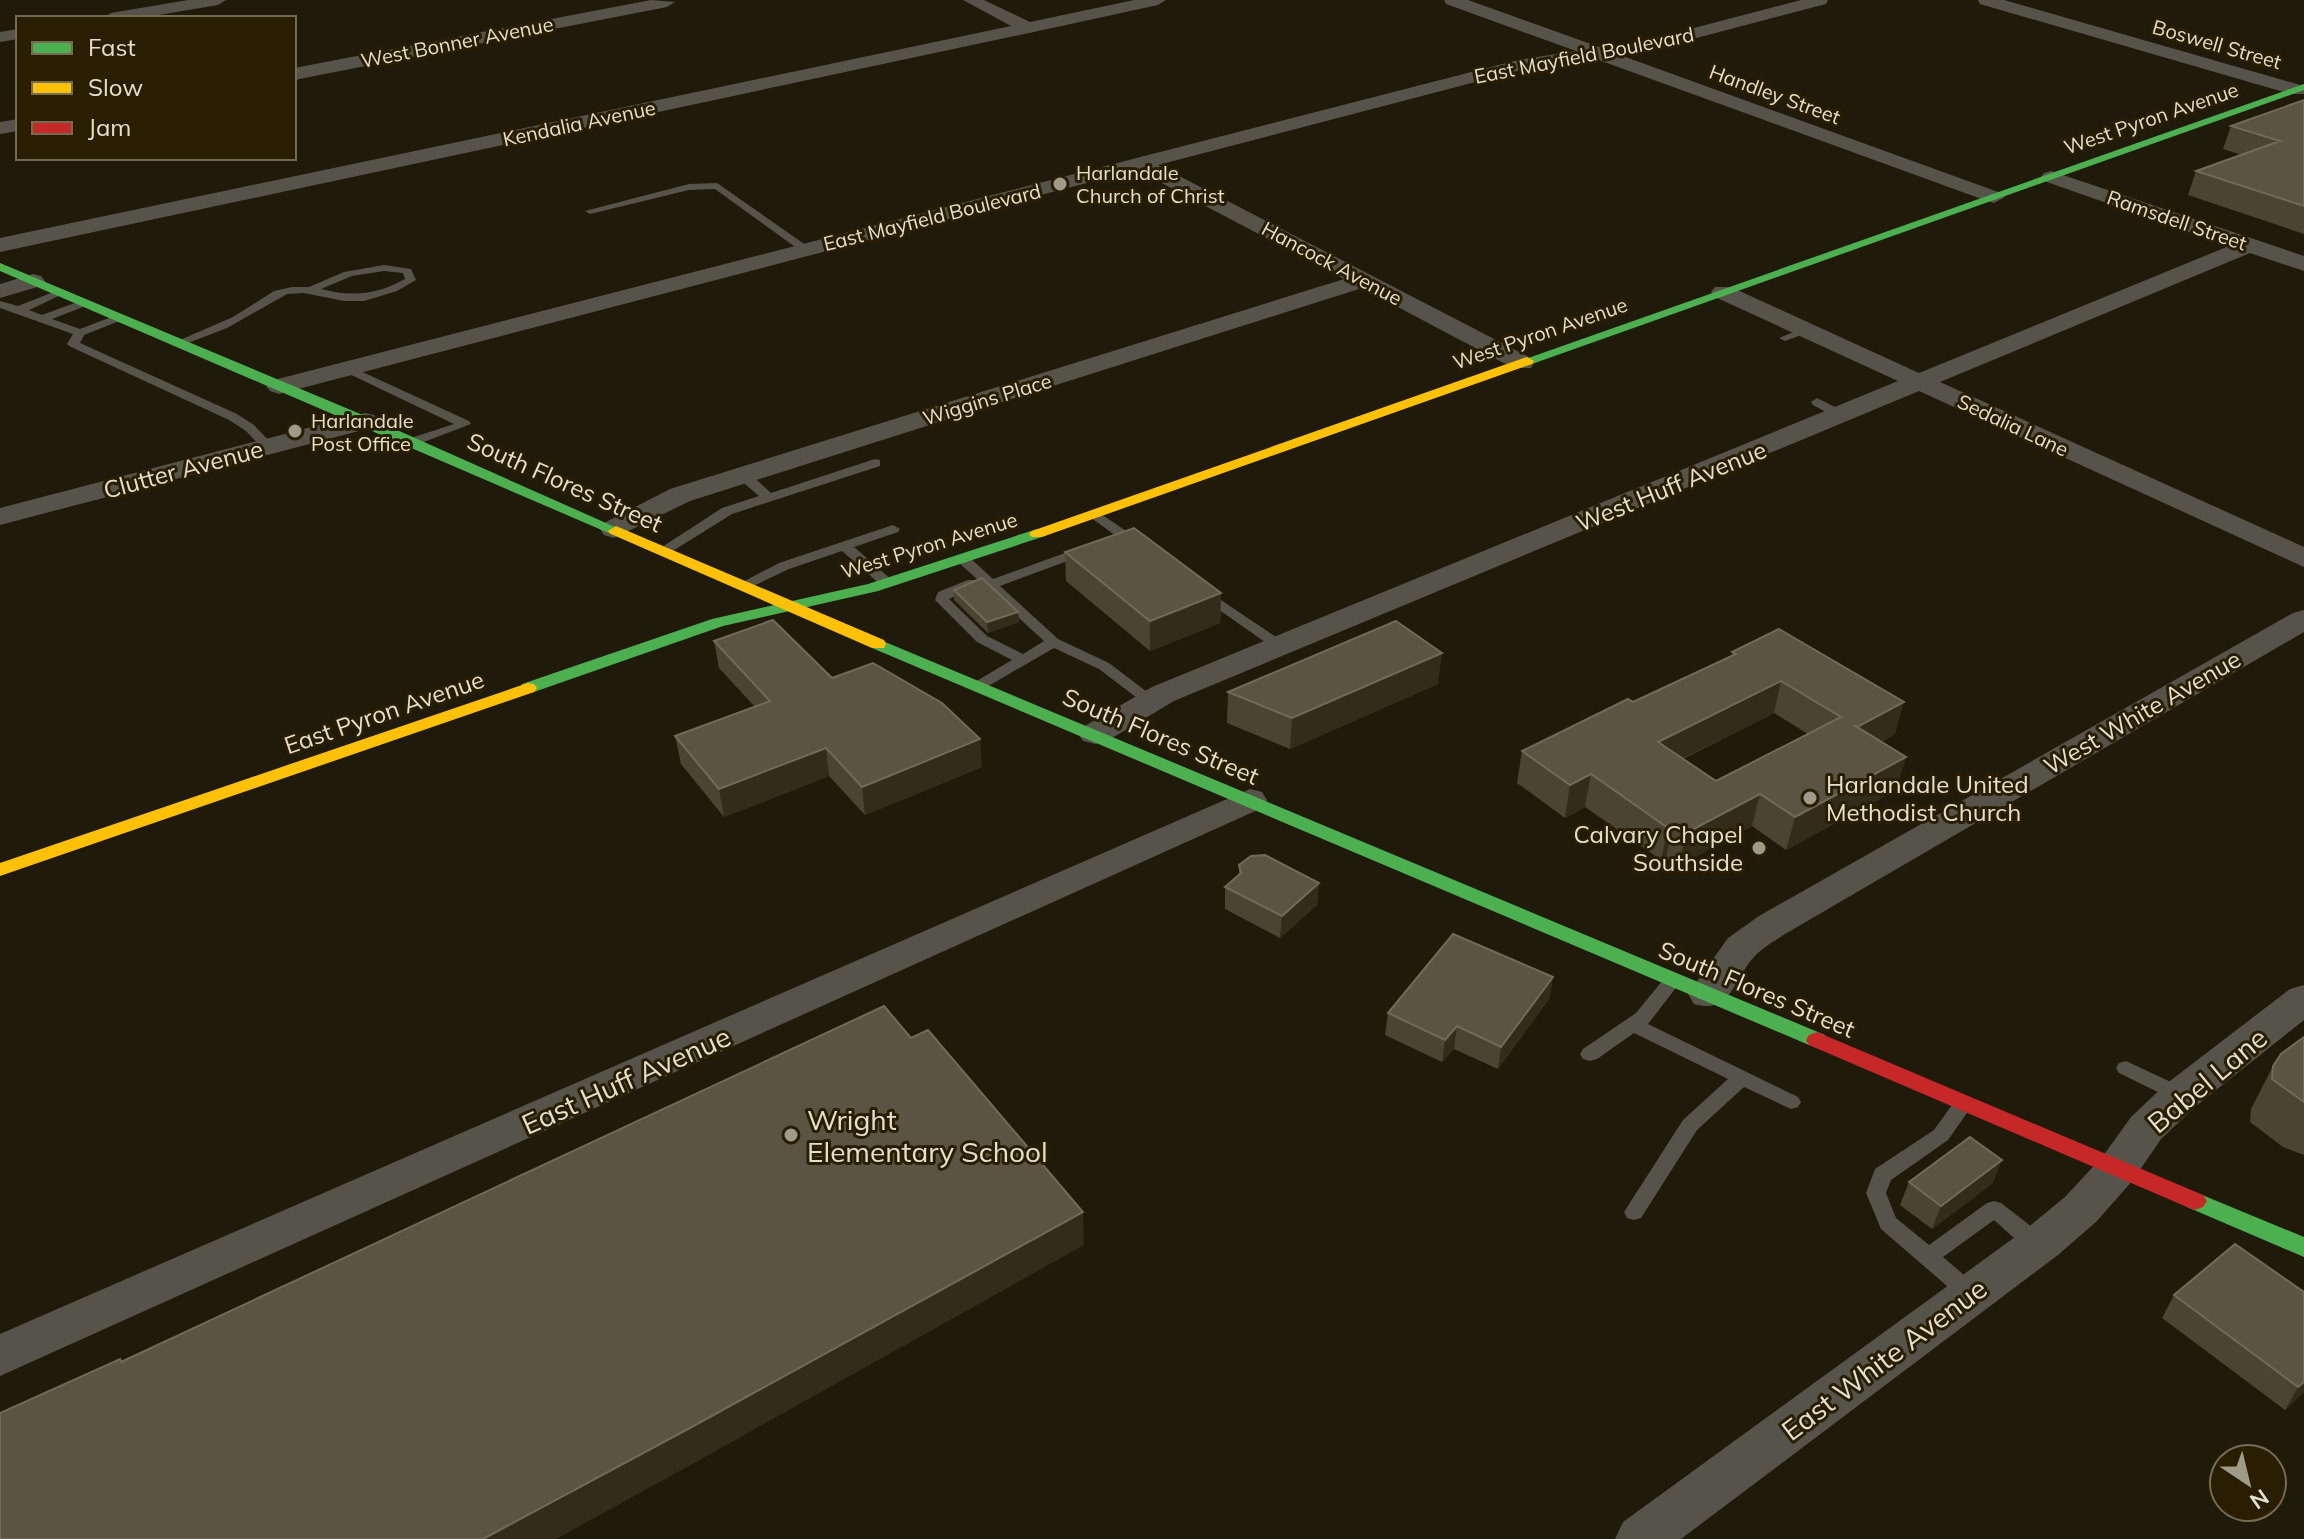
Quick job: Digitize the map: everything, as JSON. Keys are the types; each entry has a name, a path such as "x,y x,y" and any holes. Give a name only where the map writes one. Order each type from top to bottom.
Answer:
{"street":[{"path":"123,16 218,0"},
{"path":"971,0 1029,28"},
{"name":"Kendalia Avenue","path":"0,245 1158,0"},
{"name":"Handley Street","path":"1452,0 1994,197"},
{"name":"East Mayfield Boulevard","path":"279,386 1524,64 1645,46 1820,0"},
{"name":"Boswell Street","path":"1986,0 2301,88"},
{"name":"West Bonner Avenue","path":"296,74 667,2"},
{"name":"West Pyron Avenue","path":"787,607 887,583 1095,514 2301,88"},
{"name":"Hancock Avenue","path":"1141,164 1522,363"},
{"name":"Ramsdell Street","path":"2051,177 2304,264"},
{"name":"West Huff Avenue","path":"1095,734 1150,701 2250,245"},
{"name":"South Flores Street","path":"0,267 365,421 787,607 980,685 2304,1247"},
{"name":"Wiggins Place","path":"614,529 680,495 1365,280"},
{"path":"0,291 33,281"},
{"name":"Sedalia Lane","path":"1723,292 1795,334 1921,383 2304,558"},
{"name":"Clutter Avenue","path":"0,517 365,421"},
{"name":"East Pyron Avenue","path":"0,870 718,622 787,607"},
{"name":"West White Avenue","path":"1708,994 1741,947 1772,925 2304,619"},
{"name":"East Huff Avenue","path":"0,1356 1250,800"},
{"name":"Babel Lane","path":"2118,1168 2146,1128 2181,1095 2304,999"},
{"name":"East White Avenue","path":"1641,1539 2039,1244 2081,1209 2118,1168"}],"lane":[{"path":"590,211 689,187 717,186 806,250"},
{"path":"179,343 239,318 267,297 286,291 314,288 331,280 390,266 407,271 411,280 391,291 363,298 336,297 314,288"},
{"path":"19,310 60,293"},
{"path":"42,319 84,303"},
{"path":"0,304 80,333"},
{"path":"118,318 80,333 73,344 233,417 250,428 268,447"},
{"path":"345,368 465,424 412,442"},
{"path":"1817,402 1843,416"},
{"path":"663,551 727,511 875,463"},
{"path":"743,475 769,498"},
{"path":"1095,514 1147,552"},
{"path":"742,586 784,566 893,529"},
{"path":"1109,540 1123,535"},
{"path":"844,546 887,583"},
{"path":"1022,659 982,639 942,600 943,595 1094,546"},
{"path":"963,559 1053,642 1104,666 1150,701"},
{"path":"1196,586 1280,646"},
{"path":"980,685 1053,642"},
{"path":"1590,1054 1643,1018 1673,980"},
{"path":"1634,1025 1791,1102"},
{"path":"2126,1068 2181,1095"},
{"path":"1634,1212 1690,1125 1742,1078"},
{"path":"1964,1103 1941,1135 1882,1175 1876,1193 1888,1223 1971,1294"},
{"path":"1928,1257 1994,1209 2039,1244"}],"building":[{"path":"2304,100 2304,206 2196,171 2280,141 2231,126"},
{"path":"1134,528 1221,593 1150,621 1065,552"},
{"path":"982,578 1018,612 987,622 954,590"},
{"path":"773,620 832,678 873,663 942,703 980,739 862,787 826,748 719,789 675,736 770,701 714,641"},
{"path":"1396,621 1442,653 1292,718 1228,692"},
{"path":"1779,629 1904,702 1857,727 1906,757 1795,817 1760,794 1686,833 1673,825 1668,828 1591,774 1570,785 1522,751 1628,699 1633,702 1736,654 1732,652","holes":["1781,681 1841,717 1716,781 1658,742"]},
{"path":"1265,855 1319,883 1282,916 1225,887 1241,873 1239,865 1251,856"},
{"path":"1453,934 1553,977 1501,1047 1457,1026 1445,1040 1388,1013"},
{"name":"Wright Elementary School","path":"884,1006 911,1038 928,1030 1083,1212 483,1539 0,1539 0,1413 120,1359 121,1362"},
{"path":"2304,1037 2304,1102 2272,1079 2273,1066 2281,1054"},
{"path":"1970,1137 2002,1160 1941,1206 1909,1182"},
{"path":"2235,1244 2304,1292 2304,1382 2298,1387 2174,1295"}],"traffic: fast":[{"path":"1527,361 2304,87"},
{"path":"0,267 616,531"},
{"path":"528,688 718,622 872,588 1037,534"},
{"path":"878,644 1817,1040"},
{"path":"2195,1201 2304,1247"}],"traffic: slow":[{"path":"1037,534 1527,361"},
{"path":"616,531 878,644"},
{"path":"0,870 528,688"}],"traffic: jam":[{"path":"1817,1040 2195,1201"}],"place":[{"name":"Harlandale Church of Christ","path":"1060,184"},
{"name":"Harlandale Post Office","path":"295,431"},
{"name":"Harlandale United Methodist Church","path":"1810,798"},
{"name":"Calvary Chapel Southside","path":"1759,848"},
{"name":"Wright Elementary School","path":"791,1135"}]}
